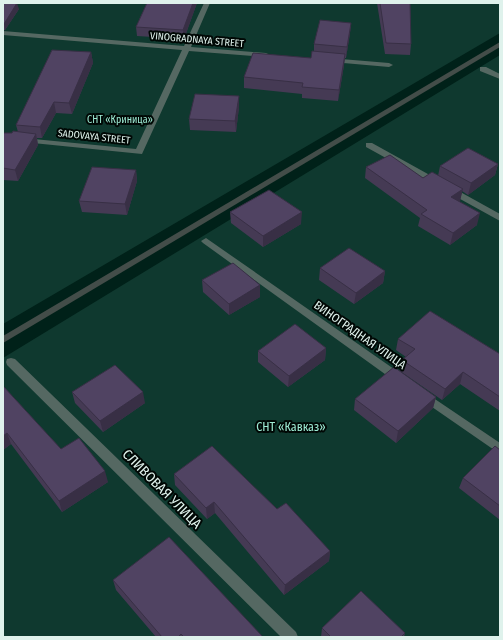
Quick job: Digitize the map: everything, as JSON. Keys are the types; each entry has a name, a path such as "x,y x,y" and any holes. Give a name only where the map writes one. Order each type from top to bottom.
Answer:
{"street":[{"name":"SADOVAYA STREET","path":"3,138 139,152 207,3"},
{"name":"VINOGRADNAYA STREET","path":"3,33 272,56"},
{"path":"327,60 389,65"},
{"path":"482,70 500,77"},
{"path":"369,145 500,218"},
{"name":"ВИНОГРАДНАЯ УЛИЦА","path":"206,241 500,449"},
{"name":"СЛИВОВАЯ УЛИЦА","path":"12,362 291,637"}],"green space":[{"name":"СНТ «Криница»","path":"3,3 500,3 500,33 3,324"},
{"name":"СНТ «Кавказ»","path":"500,55 500,637 3,637 3,358"}],"building":[{"path":"3,3 17,3 4,24 3,24"},
{"path":"147,3 193,3 183,30 136,27"},
{"path":"380,3 410,3 411,44 386,43"},
{"path":"320,20 351,23 347,47 314,44"},
{"path":"52,50 91,52 69,103 54,102 40,127 16,125"},
{"path":"312,51 345,54 339,90 302,87 303,83 244,77 253,53 311,58"},
{"path":"195,94 239,96 235,121 189,119"},
{"path":"13,131 36,134 15,170 3,168 3,133 12,133"},
{"path":"468,148 498,164 471,183 440,166"},
{"path":"390,155 423,178 432,172 463,189 451,197 480,213 453,233 421,214 427,210 366,167"},
{"path":"92,167 136,170 125,204 79,201"},
{"path":"269,190 302,212 263,236 230,212"},
{"path":"349,248 385,271 356,293 320,268"},
{"path":"233,263 260,285 229,304 202,280"},
{"path":"430,311 500,354 500,397 463,372 445,389 402,360 415,349 398,339"},
{"path":"295,324 326,348 289,376 258,351"},
{"path":"115,365 143,392 100,421 72,392"},
{"path":"394,367 436,397 398,431 355,399"},
{"path":"3,386 61,449 79,438 105,471 59,501 7,433 3,436"},
{"path":"212,446 277,509 286,503 330,551 285,585 214,502 206,508 174,474"},
{"path":"495,446 500,450 500,506 463,478"},
{"path":"169,537 263,637 184,637 181,634 178,637 162,637 113,580"},
{"path":"361,591 405,633 401,637 331,637 322,628"}],"waterway":[{"path":"3,340 500,44"}]}
